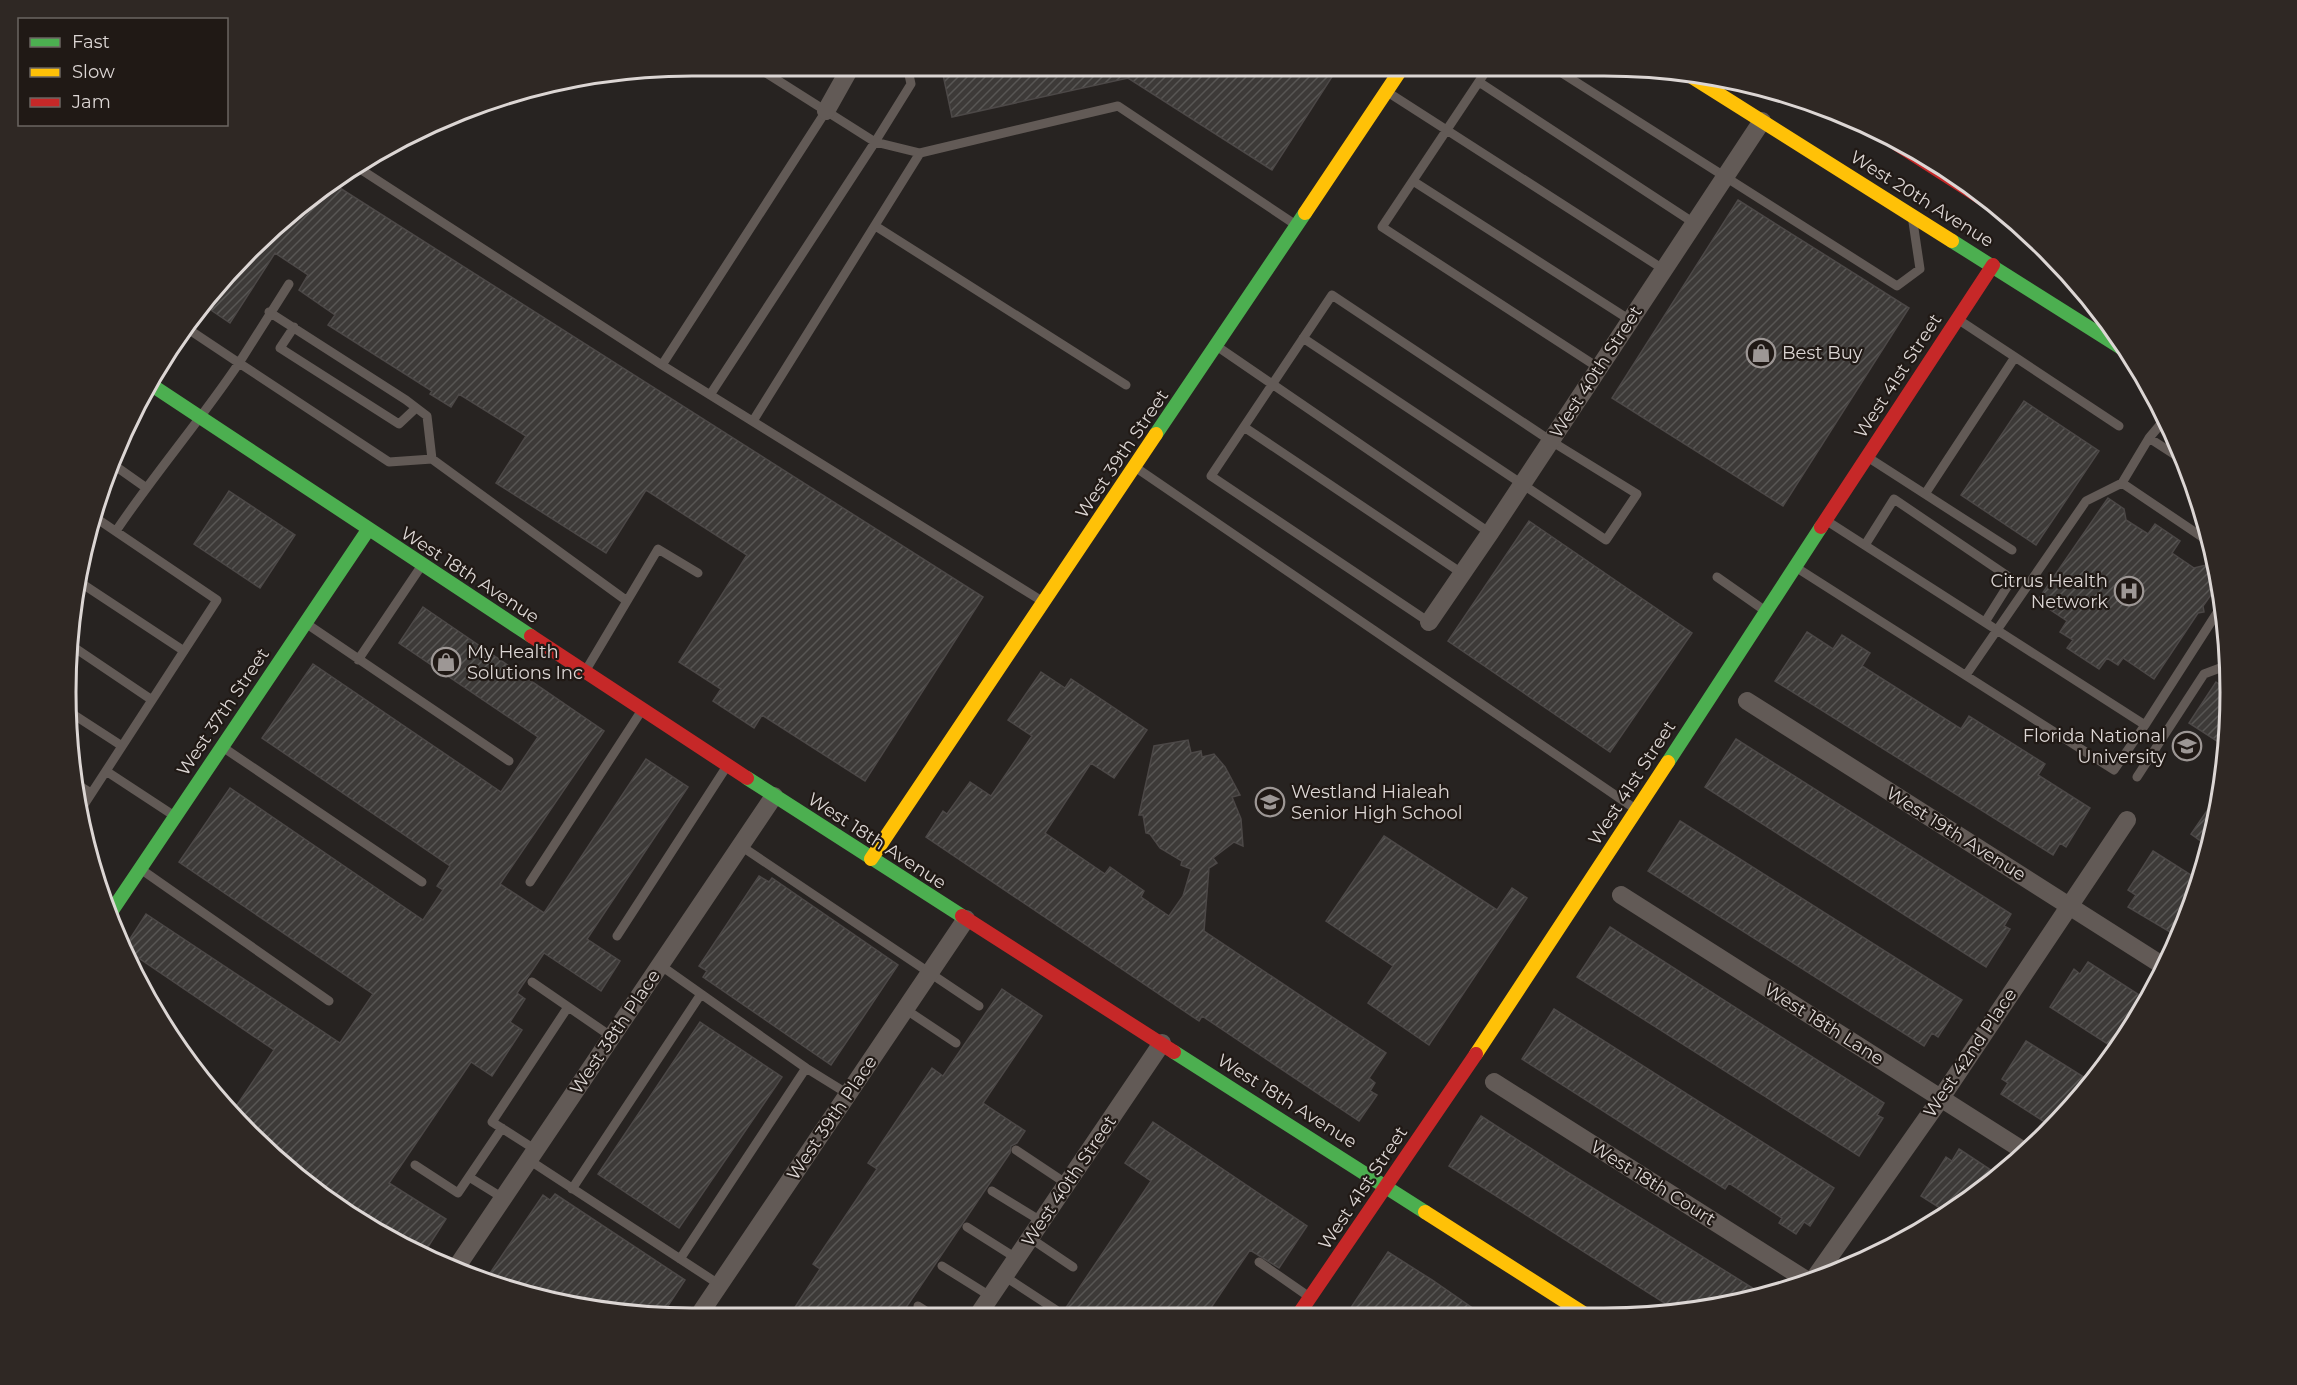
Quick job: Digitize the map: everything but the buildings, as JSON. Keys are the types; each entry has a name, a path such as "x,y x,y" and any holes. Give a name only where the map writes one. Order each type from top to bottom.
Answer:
{"main road":[{"name":"West 39th Street","path":"871,859 1397,76"},
{"name":"West 20th Avenue","path":"1705,85 2110,340"},
{"name":"West 41st Street","path":"1303,1308 1458,1082 1992,265"},
{"name":"West 18th Avenue","path":"157,388 727,766 1386,1185 1562,1308"},
{"name":"West 37th Street","path":"115,906 368,530"}],"street":[{"path":"826,111 846,76"},
{"name":"West 40th Street","path":"1429,621 1463,574 1761,120"},
{"name":"West 19th Avenue","path":"1748,701 2158,963"},
{"name":"West 38th Place","path":"459,1263 774,796"},
{"name":"West 42nd Place","path":"1821,1269 1941,1098 2127,820"},
{"name":"West 18th Lane","path":"1621,895 2019,1148"},
{"name":"West 39th Place","path":"705,1308 966,919"},
{"name":"West 40th Street","path":"982,1308 1162,1044"},
{"name":"West 18th Court","path":"1494,1083 1801,1277"}],"lane":[{"path":"771,76 875,142 920,153 1118,106 1297,225"},
{"path":"710,395 875,142 911,84 909,76"},
{"path":"1483,76 1382,227 1599,368"},
{"path":"1567,76 1897,286 1920,269 1911,214"},
{"path":"1479,82 1694,223"},
{"path":"1387,91 1664,269"},
{"path":"662,365 826,111"},
{"path":"753,421 877,227 920,153"},
{"path":"364,171 662,365 1044,602"},
{"path":"1413,181 1630,320"},
{"path":"877,227 1126,385"},
{"path":"116,531 145,487 202,418 289,284"},
{"path":"1303,338 1606,540 1636,494 1551,441 1332,295 1303,338 1273,383 1244,428 1211,476 1429,621"},
{"path":"269,312 427,416 432,459"},
{"path":"1958,318 2119,426"},
{"path":"294,327 280,348 399,424 416,408"},
{"path":"193,332 389,462 432,459 627,601"},
{"path":"1216,346 1490,533"},
{"path":"1925,494 2015,357"},
{"path":"1966,675 1995,629 2086,501 2122,483 2160,426"},
{"path":"1244,428 1463,574"},
{"path":"2150,438 2172,453"},
{"path":"1867,457 2012,550"},
{"path":"1135,467 1636,809"},
{"path":"119,468 145,487"},
{"path":"2122,483 2201,536"},
{"path":"1865,545 1894,499 2012,579 1985,622"},
{"path":"1826,520 2145,725"},
{"path":"86,801 217,600 101,521"},
{"path":"585,672 658,549 698,573"},
{"path":"358,660 422,565"},
{"path":"1795,567 2114,770 2215,615"},
{"path":"1718,577 1766,611"},
{"path":"86,586 184,651"},
{"path":"305,622 509,761"},
{"path":"78,651 152,700"},
{"path":"2137,777 2204,674 2219,669"},
{"path":"530,882 642,710"},
{"path":"77,717 122,746"},
{"path":"222,747 422,882"},
{"path":"617,936 727,766"},
{"path":"106,771 175,816"},
{"path":"84,789 91,793"},
{"path":"741,846 979,1006"},
{"path":"140,869 329,1001"},
{"path":"660,965 806,1068 848,1094"},
{"path":"532,982 612,1037"},
{"path":"572,1189 701,994"},
{"path":"568,1006 492,1122 502,1128 572,1189 720,1285"},
{"path":"905,1009 956,1043"},
{"path":"680,1259 806,1068"},
{"path":"415,1165 458,1193 502,1128"},
{"path":"1016,1150 1067,1184"},
{"path":"469,1178 503,1198"},
{"path":"992,1191 1041,1221"},
{"path":"967,1227 1016,1258"},
{"path":"1030,1238 1073,1267"},
{"path":"1259,1262 1310,1297"},
{"path":"942,1266 990,1296"},
{"path":"1004,1276 1053,1308"}],"traffic: fast":[{"path":"1156,434 1305,213"},
{"path":"1952,241 2110,341"},
{"path":"157,388 531,636"},
{"path":"1668,762 1821,527"},
{"path":"115,906 368,530"},
{"path":"747,778 962,916"},
{"path":"1174,1052 1425,1212"}],"traffic: slow":[{"path":"1305,213 1397,76"},
{"path":"1705,85 1952,241"},
{"path":"871,859 1156,434"},
{"path":"1476,1054 1668,762"},
{"path":"1425,1212 1575,1308"}],"traffic: jam":[{"path":"1821,527 1993,265"},
{"path":"531,636 747,778"},
{"path":"962,916 1174,1052"},
{"path":"1303,1308 1476,1054"}],"place":[{"name":"Best Buy","path":"1761,353"},
{"name":"Citrus Health Network","path":"2129,591"},
{"name":"My Health Solutions Inc","path":"446,662"},
{"name":"Florida National University","path":"2187,746"},
{"name":"Westland Hialeah Senior High School","path":"1270,802"}]}
